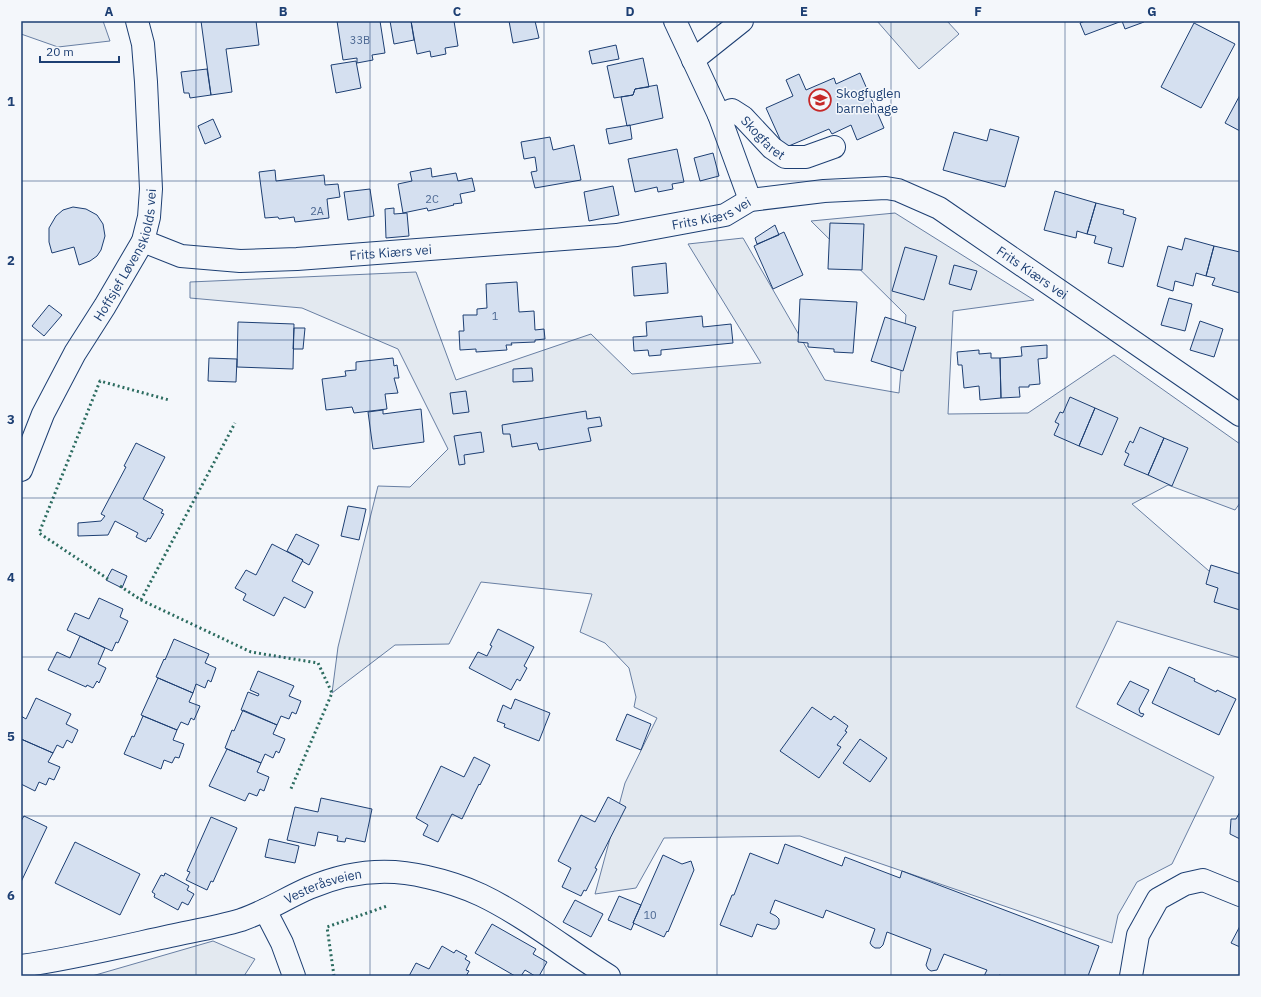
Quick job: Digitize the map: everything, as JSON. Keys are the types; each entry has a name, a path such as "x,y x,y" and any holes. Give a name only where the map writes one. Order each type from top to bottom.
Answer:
{"street":[{"name":"Hoffsjef Løvenskiolds vei","path":"21,470 43,414 75,353 105,306 143,241 149,217 151,189 143,52 137,21"},
{"name":"Skogfaret","path":"675,21 720,115 750,200"},
{"path":"693,60 742,21"},
{"name":"Skogfaret","path":"720,115 732,110 743,116 772,148 785,157 806,157 834,147"},
{"name":"Frits Kiærs vei","path":"143,241 181,256 240,261 304,258 617,235 725,215 750,200 824,191 886,188 898,190 939,208 1240,415"},
{"name":"Vesteråsveien","path":"21,966 109,950 232,922 265,910 310,888 358,874 380,871 404,872 426,876 451,883 480,894 513,913 608,976"},
{"path":"1131,976 1138,935 1158,899 1185,884 1203,880 1240,895"},
{"path":"265,910 282,943 294,976"}],"shaded area":[{"path":"21,21 103,21 110,41 58,47 21,34"},
{"path":"877,21 947,21 959,34 919,69"},
{"path":"895,213 1034,300 953,311 948,414 1028,413 1114,355 1240,444 1240,503 1235,510 1168,485 1132,504 1240,598 1240,658 1117,621 1076,707 1214,777 1172,864 1137,882 1118,915 1112,943 800,836 664,838 636,888 595,894 625,783 657,718 634,707 636,697 629,668 605,643 580,632 592,594 481,582 449,644 395,645 332,693 338,647 378,486 410,487 448,449 398,349 302,308 190,298 190,282 416,272 456,380 591,334 632,374 761,363 688,244 743,238 825,380 899,393 906,315 811,221"},
{"path":"213,941 255,959 244,976 92,976"}],"building":[{"path":"201,21 256,21 259,45 226,49 232,92 211,95"},
{"path":"337,21 380,21 385,53 372,55 373,60 357,63 357,58 343,60"},
{"path":"390,21 411,21 414,40 394,44"},
{"path":"411,21 454,21 458,46 445,48 446,54 431,57 430,51 417,54"},
{"path":"509,21 535,21 539,38 513,43"},
{"path":"1085,21 1122,21 1085,35 1080,23"},
{"path":"1122,21 1144,21 1144,22 1125,29"},
{"path":"1194,23 1235,44 1201,108 1161,87"},
{"path":"616,45 619,59 592,64 589,51"},
{"path":"643,58 649,87 635,89 633,95 614,98 607,66"},
{"path":"356,61 361,88 336,93 331,65"},
{"path":"207,69 211,95 190,98 189,93 184,93 181,72"},
{"path":"860,73 884,128 857,140 851,125 832,134 829,129 784,148 766,108 793,96 786,80 799,74 806,90 834,78 836,84"},
{"path":"657,85 663,118 627,126 621,97 633,95 635,89"},
{"path":"1240,95 1240,131 1225,123"},
{"path":"213,119 221,137 205,144 198,126"},
{"path":"630,125 632,139 609,144 606,129"},
{"path":"990,129 1019,137 1005,187 943,170 954,132 987,141"},
{"path":"550,137 553,150 574,145 581,180 535,188 531,172 537,171 535,157 524,159 521,142"},
{"path":"677,149 684,182 672,184 673,189 658,192 657,187 635,192 628,159"},
{"path":"713,153 719,176 700,181 694,158"},
{"path":"431,168 432,177 456,173 458,181 472,178 475,191 460,194 462,203 428,211 427,208 403,213 398,184 412,181 410,172"},
{"path":"275,170 276,181 324,175 325,185 338,184 340,197 327,199 329,218 295,222 294,217 279,219 278,217 265,218 259,172"},
{"path":"613,186 619,215 589,221 584,192"},
{"path":"370,189 374,216 348,220 344,192"},
{"path":"1055,191 1096,203 1087,234 1077,231 1076,238 1044,230"},
{"path":"1096,203 1124,210 1123,214 1136,218 1123,267 1108,263 1112,248 1094,243 1096,236 1087,234"},
{"path":"73,207 86,209 97,215 103,224 105,236 101,250 97,256 90,261 79,265 74,247 52,253 49,242 49,228 56,216 63,210"},
{"path":"394,208 394,214 407,213 409,236 386,238 385,209"},
{"path":"830,223 864,224 862,270 828,269"},
{"path":"775,225 779,235 757,244 755,238"},
{"path":"784,232 803,275 773,289 754,246"},
{"path":"1185,238 1214,246 1206,276 1196,273 1193,286 1175,281 1173,291 1157,286 1168,246 1182,250"},
{"path":"1214,246 1240,252 1240,293 1212,285 1215,278 1206,276"},
{"path":"905,247 937,256 924,300 892,291"},
{"path":"666,263 668,293 634,296 632,267"},
{"path":"954,265 977,271 971,290 949,284"},
{"path":"517,282 519,312 534,311 535,330 544,329 545,339 535,340 535,342 511,343 512,345 506,345 507,350 476,352 476,349 460,350 459,331 464,331 463,315 477,315 477,309 487,308 486,284"},
{"path":"1169,298 1192,304 1185,331 1161,325"},
{"path":"800,299 857,302 853,353 834,352 834,349 808,347 808,343 798,342"},
{"path":"49,305 62,315 44,336 32,326"},
{"path":"702,316 703,327 731,324 733,343 661,350 661,355 649,356 648,350 634,351 633,337 647,336 646,322"},
{"path":"885,317 916,327 903,371 871,361"},
{"path":"1200,321 1223,329 1214,357 1190,350"},
{"path":"238,322 294,324 293,369 237,367"},
{"path":"294,328 305,328 303,349 293,349"},
{"path":"1047,345 1047,358 1038,359 1040,384 1029,385 1029,387 1019,387 1020,397 1001,398 1000,358 1022,356 1021,347"},
{"path":"979,350 979,354 991,353 991,358 1000,358 1001,398 980,400 979,386 964,388 962,365 958,365 957,352"},
{"path":"209,358 237,359 236,382 208,381"},
{"path":"393,358 394,366 397,365 399,378 394,378 398,393 385,394 387,409 354,413 352,407 326,410 322,379 346,376 345,371 356,370 356,362"},
{"path":"532,368 533,381 513,382 513,369"},
{"path":"466,391 469,412 453,414 450,393"},
{"path":"1070,397 1095,408 1079,446 1054,435 1059,424 1055,422 1060,412 1063,413"},
{"path":"1095,408 1118,418 1102,455 1079,446"},
{"path":"421,409 424,442 373,449 368,412 383,410 383,414"},
{"path":"586,411 587,419 600,417 602,426 588,428 591,441 539,450 537,443 512,447 510,434 503,434 502,425"},
{"path":"1140,427 1164,438 1148,475 1124,465 1129,454 1125,452 1130,441 1133,443"},
{"path":"481,432 484,452 464,455 465,464 459,465 454,436"},
{"path":"1164,438 1188,448 1172,486 1148,475"},
{"path":"136,443 165,457 143,499 163,510 161,513 164,514 150,539 148,538 146,542 136,537 138,533 115,521 108,535 78,536 78,523 101,521 105,516 101,514 126,467 124,466"},
{"path":"348,506 366,509 359,540 341,536"},
{"path":"296,534 319,545 309,565 287,551"},
{"path":"272,544 303,560 292,581 313,592 305,608 284,597 274,616 243,600 246,594 235,588 246,570 256,575"},
{"path":"1211,565 1240,574 1240,610 1214,602 1218,588 1206,584"},
{"path":"112,569 127,576 122,588 106,580"},
{"path":"99,598 123,609 120,617 128,621 118,643 116,642 112,651 67,630 75,613 89,619"},
{"path":"498,629 534,647 524,666 527,668 520,681 517,679 511,690 469,668 478,652 487,656 492,646 490,645"},
{"path":"80,636 105,648 98,664 106,668 99,683 97,681 93,688 87,685 86,687 48,670 57,652 70,658"},
{"path":"174,639 209,654 205,663 216,668 211,682 208,680 205,688 196,684 193,693 156,677"},
{"path":"1169,667 1195,679 1194,681 1216,692 1217,690 1236,699 1219,735 1152,703"},
{"path":"258,671 294,686 289,696 301,701 296,714 292,712 289,719 281,716 277,725 241,710 248,692 258,696 259,694 250,690"},
{"path":"158,678 193,693 189,702 200,706 194,720 191,718 188,725 181,722 177,730 141,715"},
{"path":"1130,681 1149,690 1139,709 1140,713 1144,714 1142,717 1117,704"},
{"path":"36,698 71,714 66,724 78,730 72,743 67,740 63,748 57,745 53,753 21,739 21,716 26,719"},
{"path":"515,699 550,713 539,741 504,727 505,724 497,721 503,705 511,709"},
{"path":"812,707 831,720 834,716 848,726 845,731 847,732 837,745 841,747 819,778 780,751"},
{"path":"243,710 277,725 273,734 285,739 279,753 276,751 273,758 265,754 261,763 225,748 232,730 234,731"},
{"path":"627,714 651,724 641,750 616,740"},
{"path":"143,716 177,730 173,740 184,744 179,758 175,757 172,763 164,760 161,769 124,754 132,736 134,737"},
{"path":"21,739 53,753 48,762 60,767 54,780 49,778 46,785 39,782 35,791 21,784"},
{"path":"860,739 887,758 870,782 843,763"},
{"path":"227,749 261,763 257,772 269,777 264,791 260,789 257,796 249,793 245,801 209,786"},
{"path":"474,757 490,765 462,819 452,814 438,842 423,835 428,825 416,818 441,766 464,777"},
{"path":"608,797 626,807 595,868 597,869 586,891 584,890 581,896 562,887 571,868 558,861 581,815 595,822"},
{"path":"321,798 372,809 365,842 346,838 345,842 337,841 338,836 318,832 315,846 287,840 295,807 318,812"},
{"path":"1240,812 1240,839 1230,834 1231,819 1236,819"},
{"path":"24,816 47,827 21,882 21,821"},
{"path":"211,817 237,828 213,882 211,881 207,890 186,880 190,872 187,871"},
{"path":"269,839 299,846 295,863 265,857"},
{"path":"75,842 140,874 120,915 55,883"},
{"path":"785,844 842,866 845,857 900,878 902,871 1099,946 1088,976 984,976 987,970 944,954 937,970 931,971 926,965 931,949 887,932 883,945 880,948 875,948 870,943 875,929 826,910 823,918 775,900 770,913 779,919 779,924 776,929 757,924 752,937 720,925 732,895 734,895 750,853 778,864"},
{"path":"663,855 682,864 691,861 694,870 668,932 667,931 664,937 633,923"},
{"path":"165,873 189,886 187,890 194,894 188,905 182,902 178,910 154,897 155,894 152,892 161,875 164,876"},
{"path":"619,896 641,905 631,930 608,920"},
{"path":"575,900 603,914 591,937 563,922"},
{"path":"492,924 536,949 533,954 547,962 539,976 535,976 525,970 521,976 515,976 475,953"},
{"path":"1240,926 1240,947 1231,943"},
{"path":"442,946 454,953 456,950 467,956 465,959 470,962 466,970 469,971 466,976 409,976 416,963 429,969"}],"hedge":[{"path":"108,579 39,533 100,381 169,400"},
{"path":"141,600 235,423"},
{"path":"120,586 141,600 251,652 318,663 332,693 290,791"},
{"path":"334,976 327,927 387,906"}],"place":[{"name":"Skogfuglen barnehage","path":"820,100"}]}
